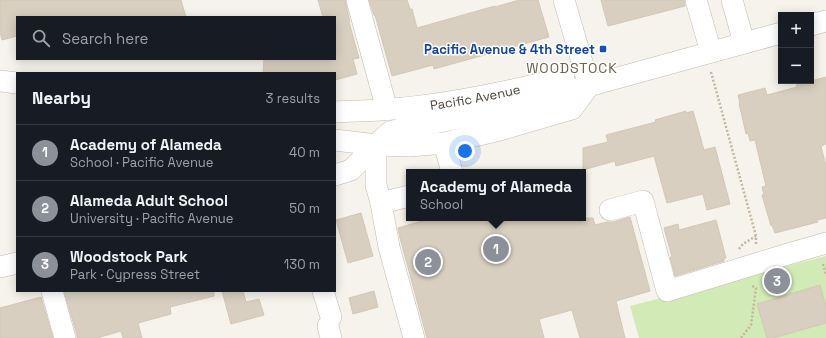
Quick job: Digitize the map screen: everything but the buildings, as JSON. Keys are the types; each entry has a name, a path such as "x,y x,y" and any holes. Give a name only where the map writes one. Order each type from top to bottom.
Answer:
{"street":[{"path":"357,0 384,110"},
{"path":"564,0 588,86"},
{"path":"696,0 708,53"},
{"path":"732,0 744,43"},
{"path":"814,24 826,21"},
{"path":"336,175 352,170 390,132 412,126 482,114 778,34"},
{"name":"Pacific Avenue","path":"336,112 384,110 434,104 480,97 568,77 588,86"},
{"path":"0,81 16,83"},
{"path":"336,140 376,145 410,146 444,142 496,131 572,109 588,86"},
{"path":"444,142 451,169"},
{"path":"376,145 376,185 381,203 389,248 414,338"},
{"path":"381,203 406,197"},
{"path":"610,210 643,201 667,291 826,243"},
{"path":"0,267 16,263"},
{"path":"52,292 64,338"},
{"path":"323,292 330,327"}],"path":[{"path":"708,53 756,236 747,267"}],"green space":[{"path":"826,256 826,338 639,338 630,306"}],"place":[{"name":"Pacific Avenue & 4th Street","path":"603,49"},
{"name":"Academy of Alameda","path":"496,249"},
{"name":"Alameda Adult School","path":"428,262"},
{"name":"Woodstock Park","path":"777,281"}],"district":[{"name":"WOODSTOCK","path":"572,68"}]}
